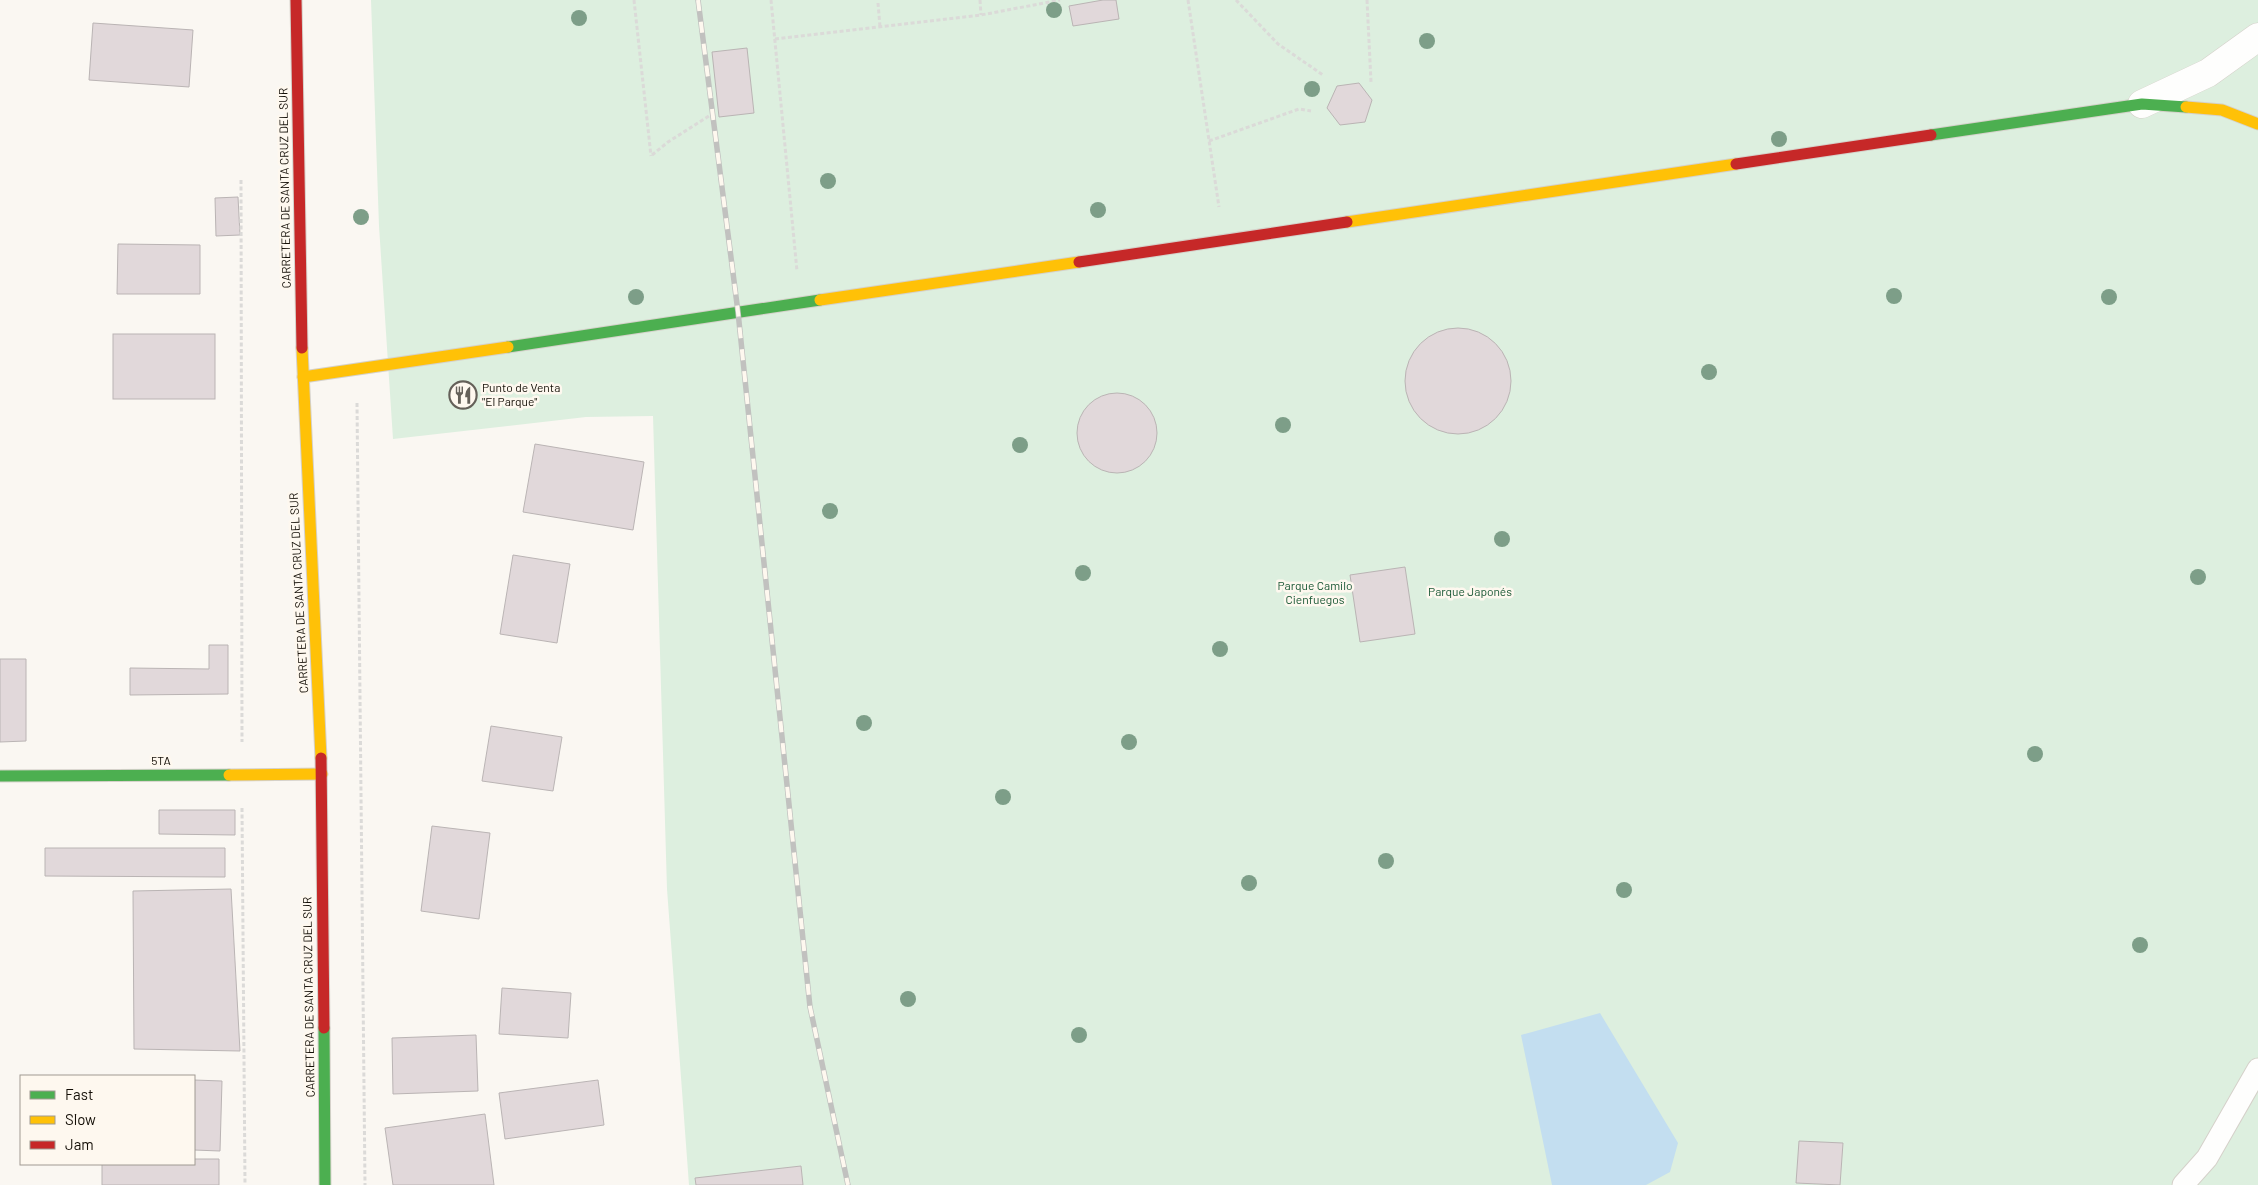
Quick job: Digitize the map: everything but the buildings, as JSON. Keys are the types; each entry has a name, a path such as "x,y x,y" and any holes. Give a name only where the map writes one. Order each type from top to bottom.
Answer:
{"street":[{"name":"CARRETERA DE SANTA CRUZ DEL SUR","path":"296,0 303,377 322,774 325,1185"},
{"path":"2142,104 2208,73 2258,37"},
{"path":"303,377 2142,104 2222,110 2258,124"},
{"name":"5TA","path":"0,776 322,774"}],"lane":[{"path":"2183,1185 2207,1158 2258,1069"}],"path":[{"path":"634,0 651,156 668,142 712,114"},
{"path":"771,0 799,303"},
{"path":"980,0 981,15"},
{"path":"775,39 981,15 1060,0"},
{"path":"1188,0 1224,240"},
{"path":"1236,0 1278,44 1323,75"},
{"path":"1367,0 1371,82"},
{"path":"878,3 880,27"},
{"path":"1209,140 1300,109 1311,111"},
{"path":"241,180 245,1185"},
{"path":"356,369 365,1185"}],"green space":[{"name":"Parque Camilo Cienfuegos","path":"371,0 2258,0 2258,1185 689,1185 667,889 653,416 586,417 393,439 379,226"}],"water":[{"path":"1600,1013 1678,1143 1670,1172 1646,1185 1552,1185 1521,1035"}],"railway":[{"path":"698,0 738,312 810,1007 848,1185"}],"traffic: fast":[{"path":"1931,135 2142,104 2186,107"},
{"path":"508,347 820,300"},
{"path":"0,776 229,775"},
{"path":"324,1028 325,1185"}],"traffic: slow":[{"path":"2186,107 2222,110 2258,124"},
{"path":"1347,222 1736,164"},
{"path":"820,300 1079,262"},
{"path":"303,377 508,347"},
{"path":"302,348 321,758"},
{"path":"229,775 322,774"}],"traffic: jam":[{"path":"296,0 302,348"},
{"path":"1736,164 1931,135"},
{"path":"1079,262 1347,222"},
{"path":"321,758 324,1028"}],"place":[{"name":"Punto de Venta \"El Parque\"","path":"463,395"}],"park label":[{"name":"Parque Japonés","path":"1470,592"}]}
